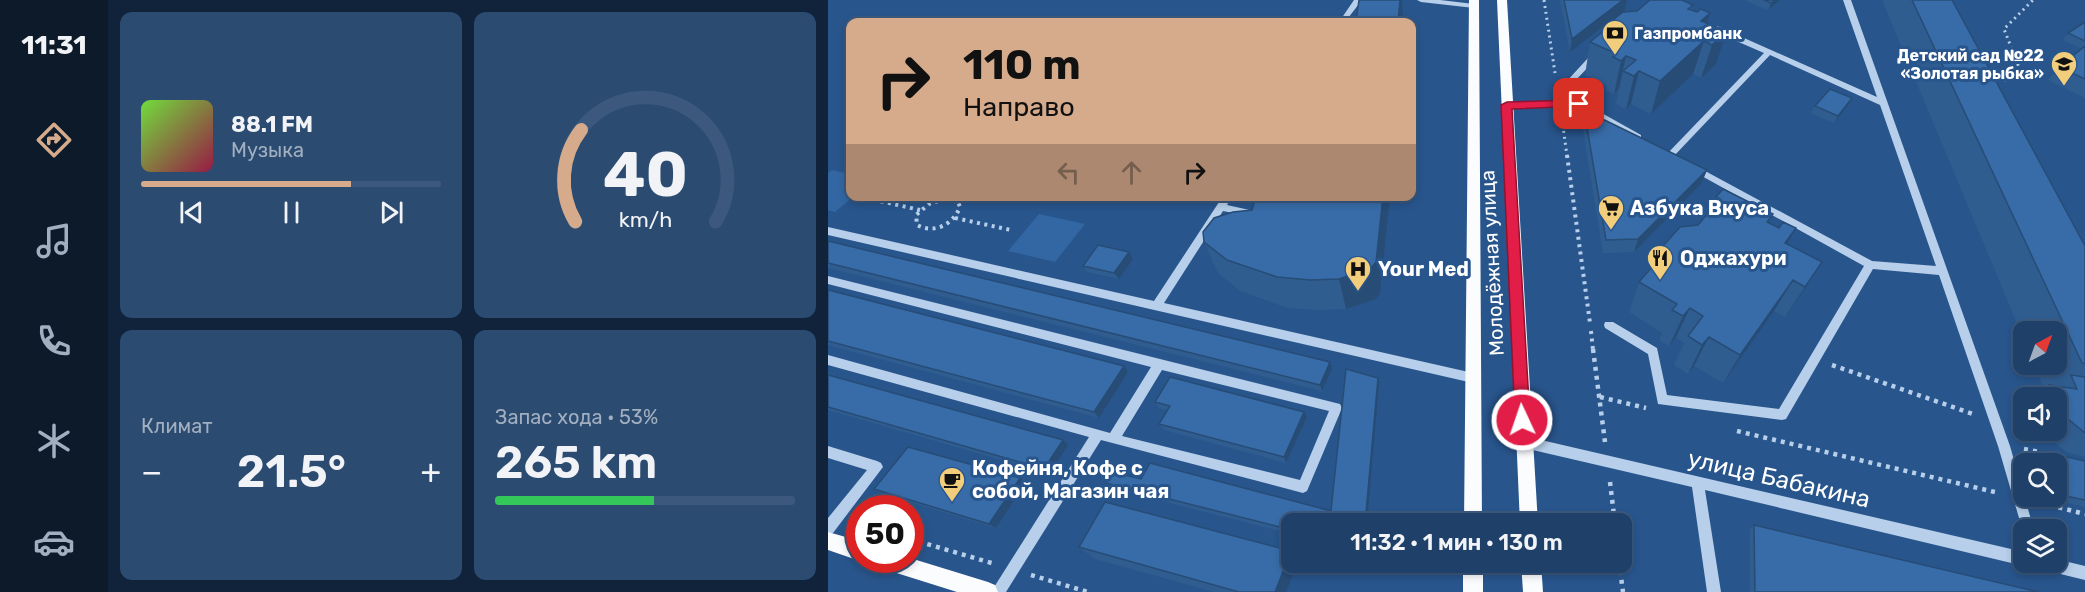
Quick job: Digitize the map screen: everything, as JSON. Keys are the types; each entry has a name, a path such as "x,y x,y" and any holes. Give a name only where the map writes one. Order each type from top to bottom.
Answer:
{"main road":[{"name":"Молодёжная улица","path":"1502,0 1528,513"},
{"name":"Молодёжная улица","path":"1473,513 1474,3"},
{"path":"828,540 846,546"},
{"path":"924,572 988,592"},
{"path":"1473,573 1473,592"},
{"path":"1532,573 1533,592"}],"street":[{"path":"1345,18 1358,0"},
{"path":"1421,0 1474,3"},
{"path":"1846,0 1943,271 2013,478"},
{"path":"1708,25 1883,103"},
{"path":"1769,52 1665,152 1870,265 1943,271"},
{"path":"1579,104 1569,83 1592,59"},
{"path":"1507,105 1579,104 1650,144"},
{"path":"1157,306 1225,201"},
{"path":"1221,207 1269,217"},
{"path":"828,231 1473,378"},
{"path":"1609,325 1653,351 1662,400 1782,415 1870,265"},
{"path":"828,280 1335,408 1303,487 1113,439 828,360"},
{"path":"1113,439 1159,364"},
{"path":"998,592 1098,434"},
{"name":"улица Бабакина","path":"1524,442 2013,556"},
{"path":"828,452 878,467 828,528"},
{"path":"1698,483 1714,592"},
{"path":"2067,569 2085,573"}],"path":[{"path":"1544,0 1600,398 1614,513"},
{"path":"1983,79 2007,80 2020,70 2004,29 2033,0"},
{"path":"880,201 920,210"},
{"path":"934,201 920,210 915,220 922,228 938,228 955,218 960,207 955,201"},
{"path":"955,218 1011,230"},
{"path":"1815,359 1996,423"},
{"path":"1600,398 1658,411"},
{"path":"1728,428 2013,497"},
{"path":"2020,453 2019,448 2043,453"},
{"path":"2056,507 2085,514"},
{"path":"1620,573 1623,592"}],"shaded area":[{"path":"832,170 846,173 846,201 848,201 835,212 828,210 828,173"},
{"path":"1039,214 1085,224 1055,262 1008,251"}],"building":[{"path":"1359,0 1400,0 1398,18 1357,18"},
{"path":"1564,0 1623,0 1572,39"},
{"path":"1650,0 1682,0 1693,5 1688,9 1697,12 1701,9 1710,13 1701,21 1727,31 1712,45 1704,41 1660,81 1639,71 1634,76 1623,71 1636,60 1626,56 1621,61 1613,57 1617,54 1590,42 1623,12 1637,11"},
{"path":"1912,0 1952,0 2085,246 2085,364 2082,363 2067,331 2067,321 2062,321"},
{"path":"2085,22 2085,41 2068,33"},
{"path":"2085,46 2085,79 2059,67"},
{"path":"1830,89 1852,98 1838,116 1815,106"},
{"path":"1584,110 1707,170 1638,239 1606,240"},
{"path":"1723,189 1773,214 1767,222 1779,228 1783,222 1796,228 1785,243 1822,262 1805,287 1793,280 1740,355 1709,337 1702,345 1688,336 1703,316 1690,308 1683,316 1672,310 1677,304 1639,282 1659,259 1654,256 1680,227 1698,225 1720,199 1716,197"},
{"path":"1255,201 1382,201 1376,262 1371,268 1339,279 1311,280 1277,277 1227,260 1204,242 1203,232 1214,218 1233,212 1252,210"},
{"path":"828,241 1330,362 1320,385 828,263"},
{"path":"1098,245 1129,252 1114,273 1083,266"},
{"path":"828,290 1124,366 1094,412 828,341"},
{"path":"1346,369 1378,378 1366,513 1281,513 1281,527 1106,483 1112,472 1141,479 1150,463 1331,511"},
{"path":"828,375 1063,440 1044,469 828,407"},
{"path":"2071,375 2085,377 2085,433 2067,417 2067,388 2077,389"},
{"path":"1170,377 1304,412 1284,457 1159,424 1170,406 1155,402"},
{"path":"908,447 1020,478 989,524 924,504 924,495 894,495 874,489"},
{"path":"2067,457 2085,461 2085,500 2067,496"},
{"path":"1105,502 1281,548 1282,573 1275,592 1239,592 1079,547"},
{"path":"1754,525 2038,592 1755,592"}],"place":[{"name":"Газпромбанк","path":"1615,56"},
{"name":"Детский сад №22 «Золотая рыбка»","path":"2064,87"},
{"name":"Азбука Вкуса","path":"1611,231"},
{"name":"Оджахури","path":"1660,281"},
{"name":"Your Med","path":"1358,292"},
{"name":"Кофейня, Кофе с собой, Магазин чая","path":"952,503"}],"route":[{"path":"1522,420 1507,105 1579,104"}]}
